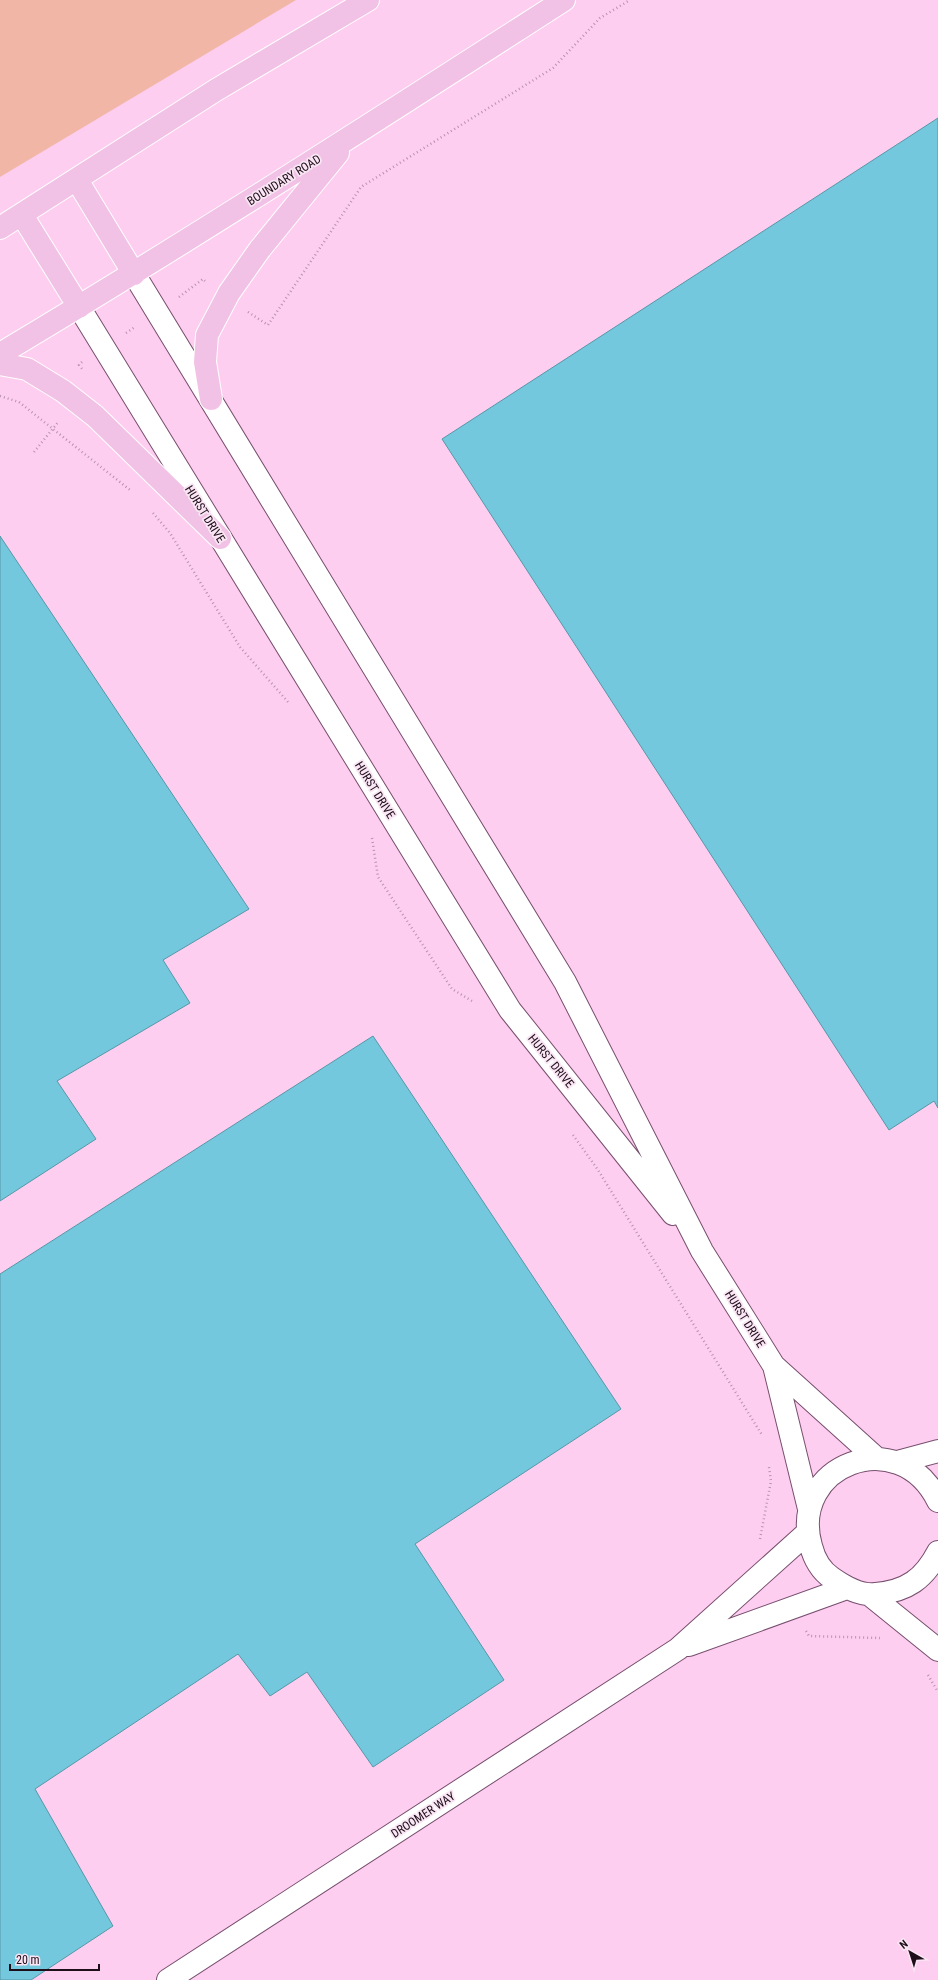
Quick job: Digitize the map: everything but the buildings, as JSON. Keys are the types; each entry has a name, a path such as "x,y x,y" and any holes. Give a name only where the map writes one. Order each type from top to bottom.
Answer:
{"main road":[{"path":"0,228 216,90 368,0"},
{"name":"BOUNDARY ROAD","path":"0,354 134,274 352,137 564,0"},
{"path":"211,399 205,362 207,335 227,299 260,248 352,137"},
{"path":"77,180 134,274"},
{"path":"22,215 79,307"},
{"path":"0,364 27,369 76,401 95,416 220,538"}],"street":[{"name":"HURST DRIVE","path":"134,274 565,982 702,1251 774,1366"},
{"name":"HURST DRIVE","path":"79,307 510,1010 702,1251"},
{"path":"774,1366 887,1460 916,1471 931,1486 938,1501"},
{"path":"774,1366 809,1509 807,1533 814,1556 827,1575 847,1588 870,1595 938,1650"},
{"path":"809,1509 819,1488 836,1471 855,1461 887,1460 938,1451"},
{"path":"678,1649 807,1533"},
{"path":"870,1595 894,1592 915,1582 930,1567 938,1552"},
{"path":"678,1649 847,1588"},
{"name":"DROOMER WAY","path":"168,1980 678,1649"}],"path":[{"path":"34,452 76,401 90,380 79,365 103,347 158,312 203,279 227,299 268,325 361,187 553,68 600,18 630,0"},
{"path":"0,396 20,402 132,491"},
{"path":"152,512 170,533 240,647 291,706"},
{"path":"370,831 378,878 452,988 477,1004"},
{"path":"570,1131 598,1170 766,1441"},
{"path":"766,1570 756,1554 771,1481 768,1461"},
{"path":"792,1608 809,1636 884,1638"},
{"path":"923,1670 938,1692"}],"shaded area":[{"path":"0,0 296,0 0,177"}]}
